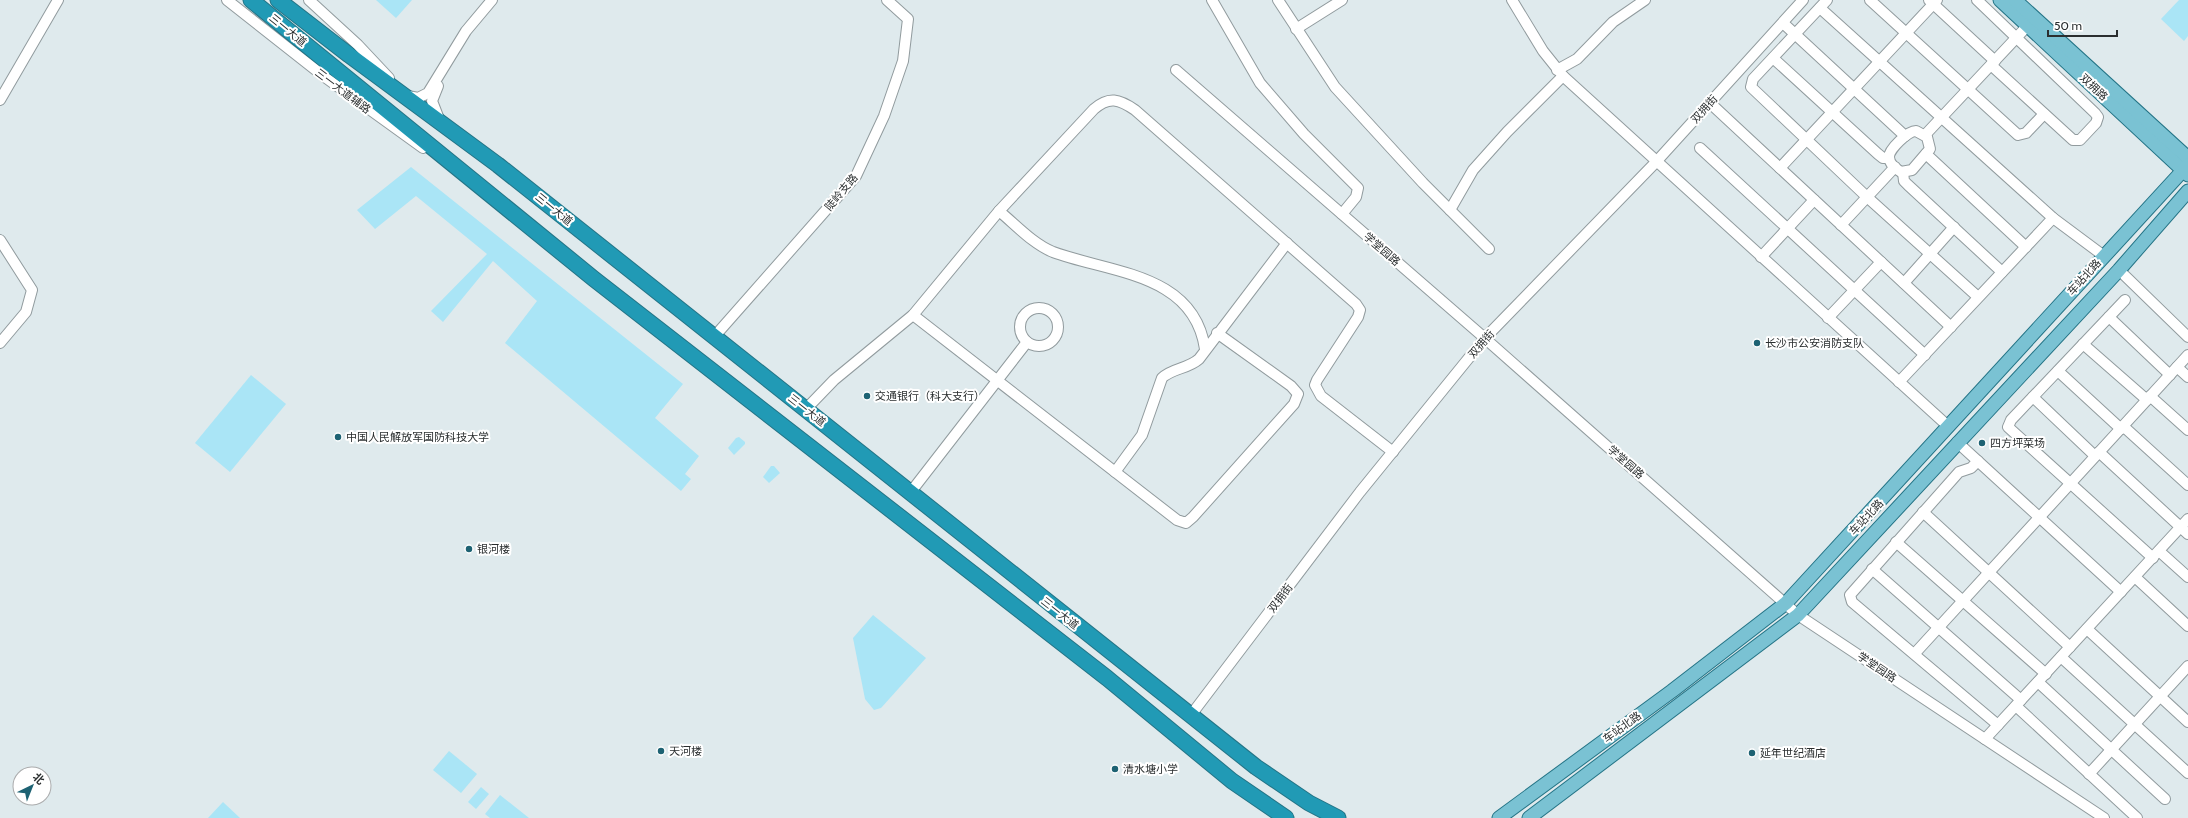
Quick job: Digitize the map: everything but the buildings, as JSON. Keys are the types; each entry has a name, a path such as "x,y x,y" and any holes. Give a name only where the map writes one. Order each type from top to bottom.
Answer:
{"highway":[{"name":"三一大道","path":"251,0 338,70 464,176 594,279 1107,678 1232,781 1286,818"},
{"name":"三一大道","path":"278,0 297,13 349,55 498,165 1256,767 1309,803 1338,818"},
{"path":"284,0 297,13"}],"main road":[{"name":"双拥路","path":"2000,0 2031,21 2188,158"},
{"name":"双拥路","path":"2015,0 2031,21 2186,170"},
{"name":"车站北路","path":"1499,818 1672,692 1786,603 2104,256 2186,170"},
{"name":"车站北路","path":"1529,818 1798,615 1957,442 2119,270 2188,192"}],"street":[{"path":"0,100 58,0"},
{"name":"三一大道辅路","path":"227,0 388,124 464,176"},
{"path":"309,0 358,44 405,95 418,98 428,93 466,31 492,0"},
{"path":"443,124 435,113 432,101 433,96 470,33 498,0"},
{"name":"陡岭支路","path":"714,337 856,176 884,116 903,61 908,19 887,0"},
{"path":"1212,0 1260,83 1304,134 1358,188 1356,197 1342,214"},
{"path":"1278,0 1336,87 1450,210 1489,249"},
{"path":"1296,29 1342,0"},
{"path":"1512,0 1543,51 1560,73 1948,427"},
{"path":"1450,210 1473,170 1560,73 1577,59 1612,22 1645,0"},
{"name":"双拥街","path":"1191,715 1393,452 1485,338 1656,162 1804,0"},
{"path":"1870,0 2014,133 2020,136 2026,133 2044,114"},
{"path":"1780,168 1906,33 1933,1 2044,114 2069,138 2077,141 2096,123 2098,117 2017,37 1977,0"},
{"path":"1978,297 1867,197 1750,87 1753,79 1824,4 1879,62 1941,118 2053,218 2104,256"},
{"path":"1925,135 2031,21"},
{"path":"1783,23 1905,136"},
{"path":"1773,58 1878,154 1883,158 1889,158"},
{"name":"学堂园路","path":"1176,70 1485,338 1798,615 2104,818"},
{"path":"806,409 834,380 913,315 999,212 1094,109 1103,101 1109,100 1126,104 1135,110 1356,304 1360,310 1358,317 1316,380 1315,385 1321,396 1393,452"},
{"path":"1710,103 1951,327"},
{"path":"1841,225 1867,197 1899,170 1912,170 1930,147 1925,135 1920,132 1913,131 1905,136 1892,150 1889,158"},
{"path":"1700,148 1925,355"},
{"path":"1926,154 2026,247"},
{"path":"1889,158 1899,170 1904,181 2002,272"},
{"path":"1761,257 1814,200"},
{"path":"999,212 1038,243 1053,252 1136,275 1160,286 1181,303 1197,323 1202,332 1205,350"},
{"path":"1899,382 2053,218"},
{"path":"1904,283 1954,227"},
{"path":"0,240 32,290 26,312 0,343"},
{"path":"1115,472 1142,435 1162,378 1166,373 1195,363 1287,243"},
{"path":"1828,318 1881,262"},
{"path":"2119,270 2188,337"},
{"path":"2125,300 2011,420 2008,427 2070,484 2156,554 2188,577"},
{"path":"913,315 1176,520 1186,523 1294,404 1298,394"},
{"path":"2109,317 2170,375"},
{"path":"1217,333 1291,386 1298,394"},
{"path":"910,493 1027,342"},
{"path":"2083,344 2188,430"},
{"path":"1917,651 2188,355"},
{"path":"2177,367 2188,377"},
{"path":"2058,371 2188,485"},
{"path":"1298,394 1317,390"},
{"path":"2033,397 2184,531"},
{"path":"1957,442 2121,592"},
{"path":"1978,461 1971,468 1959,472 1851,592 1850,595 1852,602 1998,725"},
{"path":"1923,512 2070,647"},
{"path":"1985,739 2156,554 2184,531 2188,519"},
{"path":"1896,542 2046,674"},
{"path":"1872,569 1939,628 2090,774 2138,818"},
{"path":"2135,577 2188,626"},
{"path":"2087,628 2188,722"},
{"path":"2061,657 2188,772"},
{"path":"2090,774 2188,666"},
{"path":"2038,682 2165,799"}],"shaded area":[{"path":"376,0 412,0 396,18"},
{"path":"2179,0 2188,0 2188,36 2184,41 2161,19"},
{"path":"411,167 683,384 655,418 699,456 685,474 691,479 681,491 505,343 537,301 493,261 443,322 431,311 487,254 416,196 375,229 357,210"},
{"path":"251,375 286,404 230,472 195,443"},
{"path":"739,437 745,442 745,444 734,455 728,448 736,438"},
{"path":"771,466 774,466 780,473 769,483 763,477"},
{"path":"873,615 926,658 881,708 874,710 865,699 853,638"},
{"path":"449,751 477,774 461,793 433,770"},
{"path":"481,787 489,794 476,809 468,802"},
{"path":"500,795 529,818 490,818 485,814"},
{"path":"223,802 240,818 208,818"}],"place":[{"name":"长沙市公安消防支队","path":"1757,343"},
{"name":"交通银行（科大支行）","path":"867,396"},
{"name":"中国人民解放军国防科技大学","path":"338,437"},
{"name":"四方坪菜场","path":"1982,443"},
{"name":"银河楼","path":"469,549"},
{"name":"天河楼","path":"661,751"},
{"name":"延年世纪酒店","path":"1752,753"},
{"name":"清水塘小学","path":"1115,769"}]}
